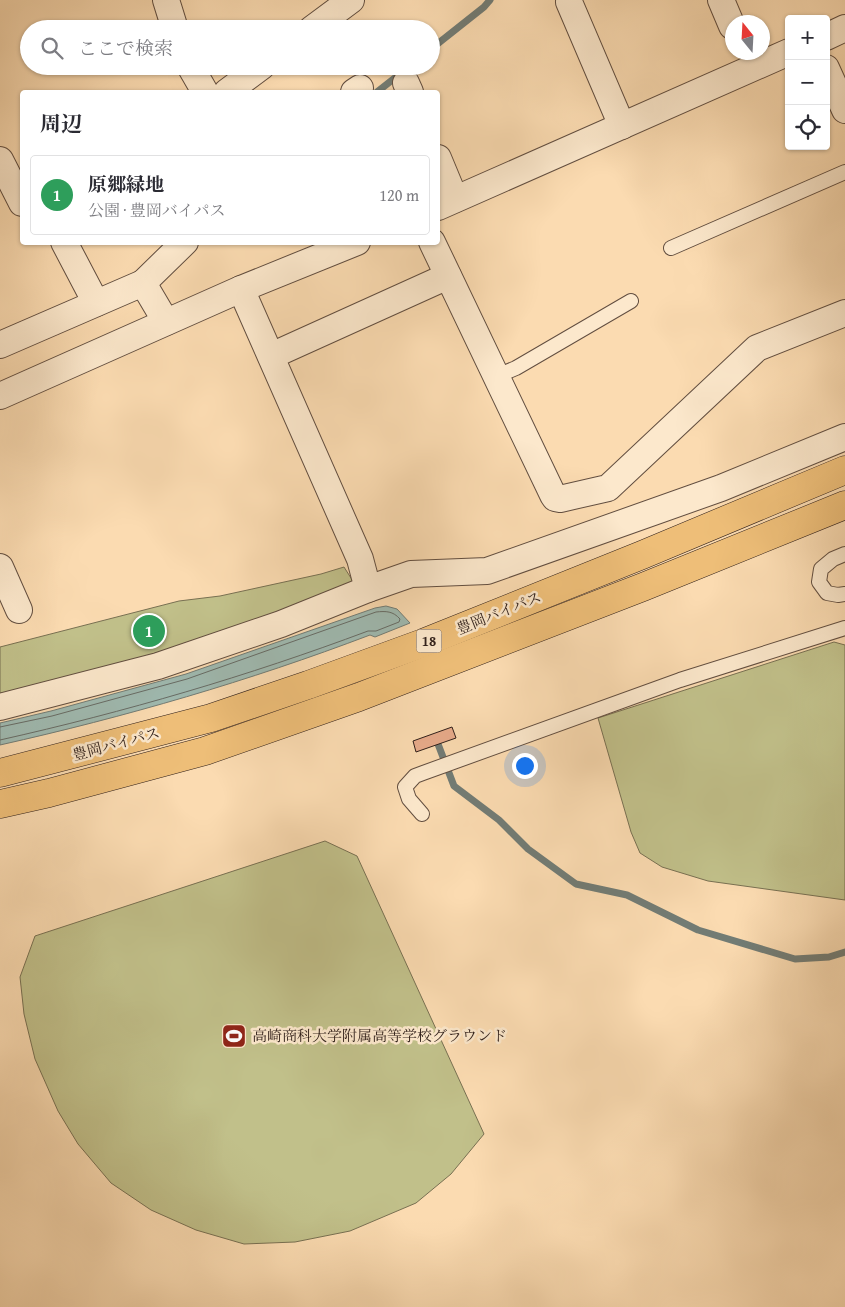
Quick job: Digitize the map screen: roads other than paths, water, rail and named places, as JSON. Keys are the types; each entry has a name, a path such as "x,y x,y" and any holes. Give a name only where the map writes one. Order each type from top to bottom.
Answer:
{"highway":[{"name":"豊岡バイパス","path":"0,773 210,718 308,685 432,639 652,551 845,470"},
{"name":"豊岡バイパス","path":"0,804 49,793 205,751 359,697 643,587 845,505"}],"street":[{"path":"166,0 170,20"},
{"path":"324,20 351,0"},
{"path":"722,0 728,15"},
{"path":"569,2 622,126"},
{"path":"830,35 845,28"},
{"path":"770,56 785,53"},
{"path":"440,169 446,203 622,126 748,60"},
{"path":"195,75 204,90"},
{"path":"230,90 250,75"},
{"path":"830,77 845,110"},
{"path":"0,160 20,199"},
{"path":"66,245 96,303"},
{"path":"0,345 143,283 182,245"},
{"path":"0,396 241,289 324,249 343,245"},
{"path":"433,245 555,498 565,499 608,488 757,348 845,313"},
{"path":"271,356 448,276"},
{"path":"143,283 166,322"},
{"path":"241,289 360,559 368,588"},
{"path":"0,707 158,666 281,624 368,588 411,574 477,573 487,571 721,488 845,437"},
{"path":"0,567 19,610"}],"lane":[{"path":"671,248 845,172"},
{"path":"497,376 516,368 630,301"},
{"path":"845,554 833,559 821,570 819,582 826,593 845,594"},
{"path":"422,814 409,799 405,787 416,776 680,680 845,628"}],"water":[{"path":"386,606 397,609 410,623 375,637 370,635 279,668 186,697 0,745 0,723 186,674 375,608"}],"waterway":[{"path":"440,42 484,7 490,0"},
{"path":"380,90 399,75"},
{"path":"438,744 454,786 499,820 528,849 576,884 627,895 698,930 795,959 829,957 845,952"}],"place":[{"name":"原郷緑地","path":"149,631"},
{"name":"高崎商科大学附属高等学校グラウンド","path":"234,1036"}]}
